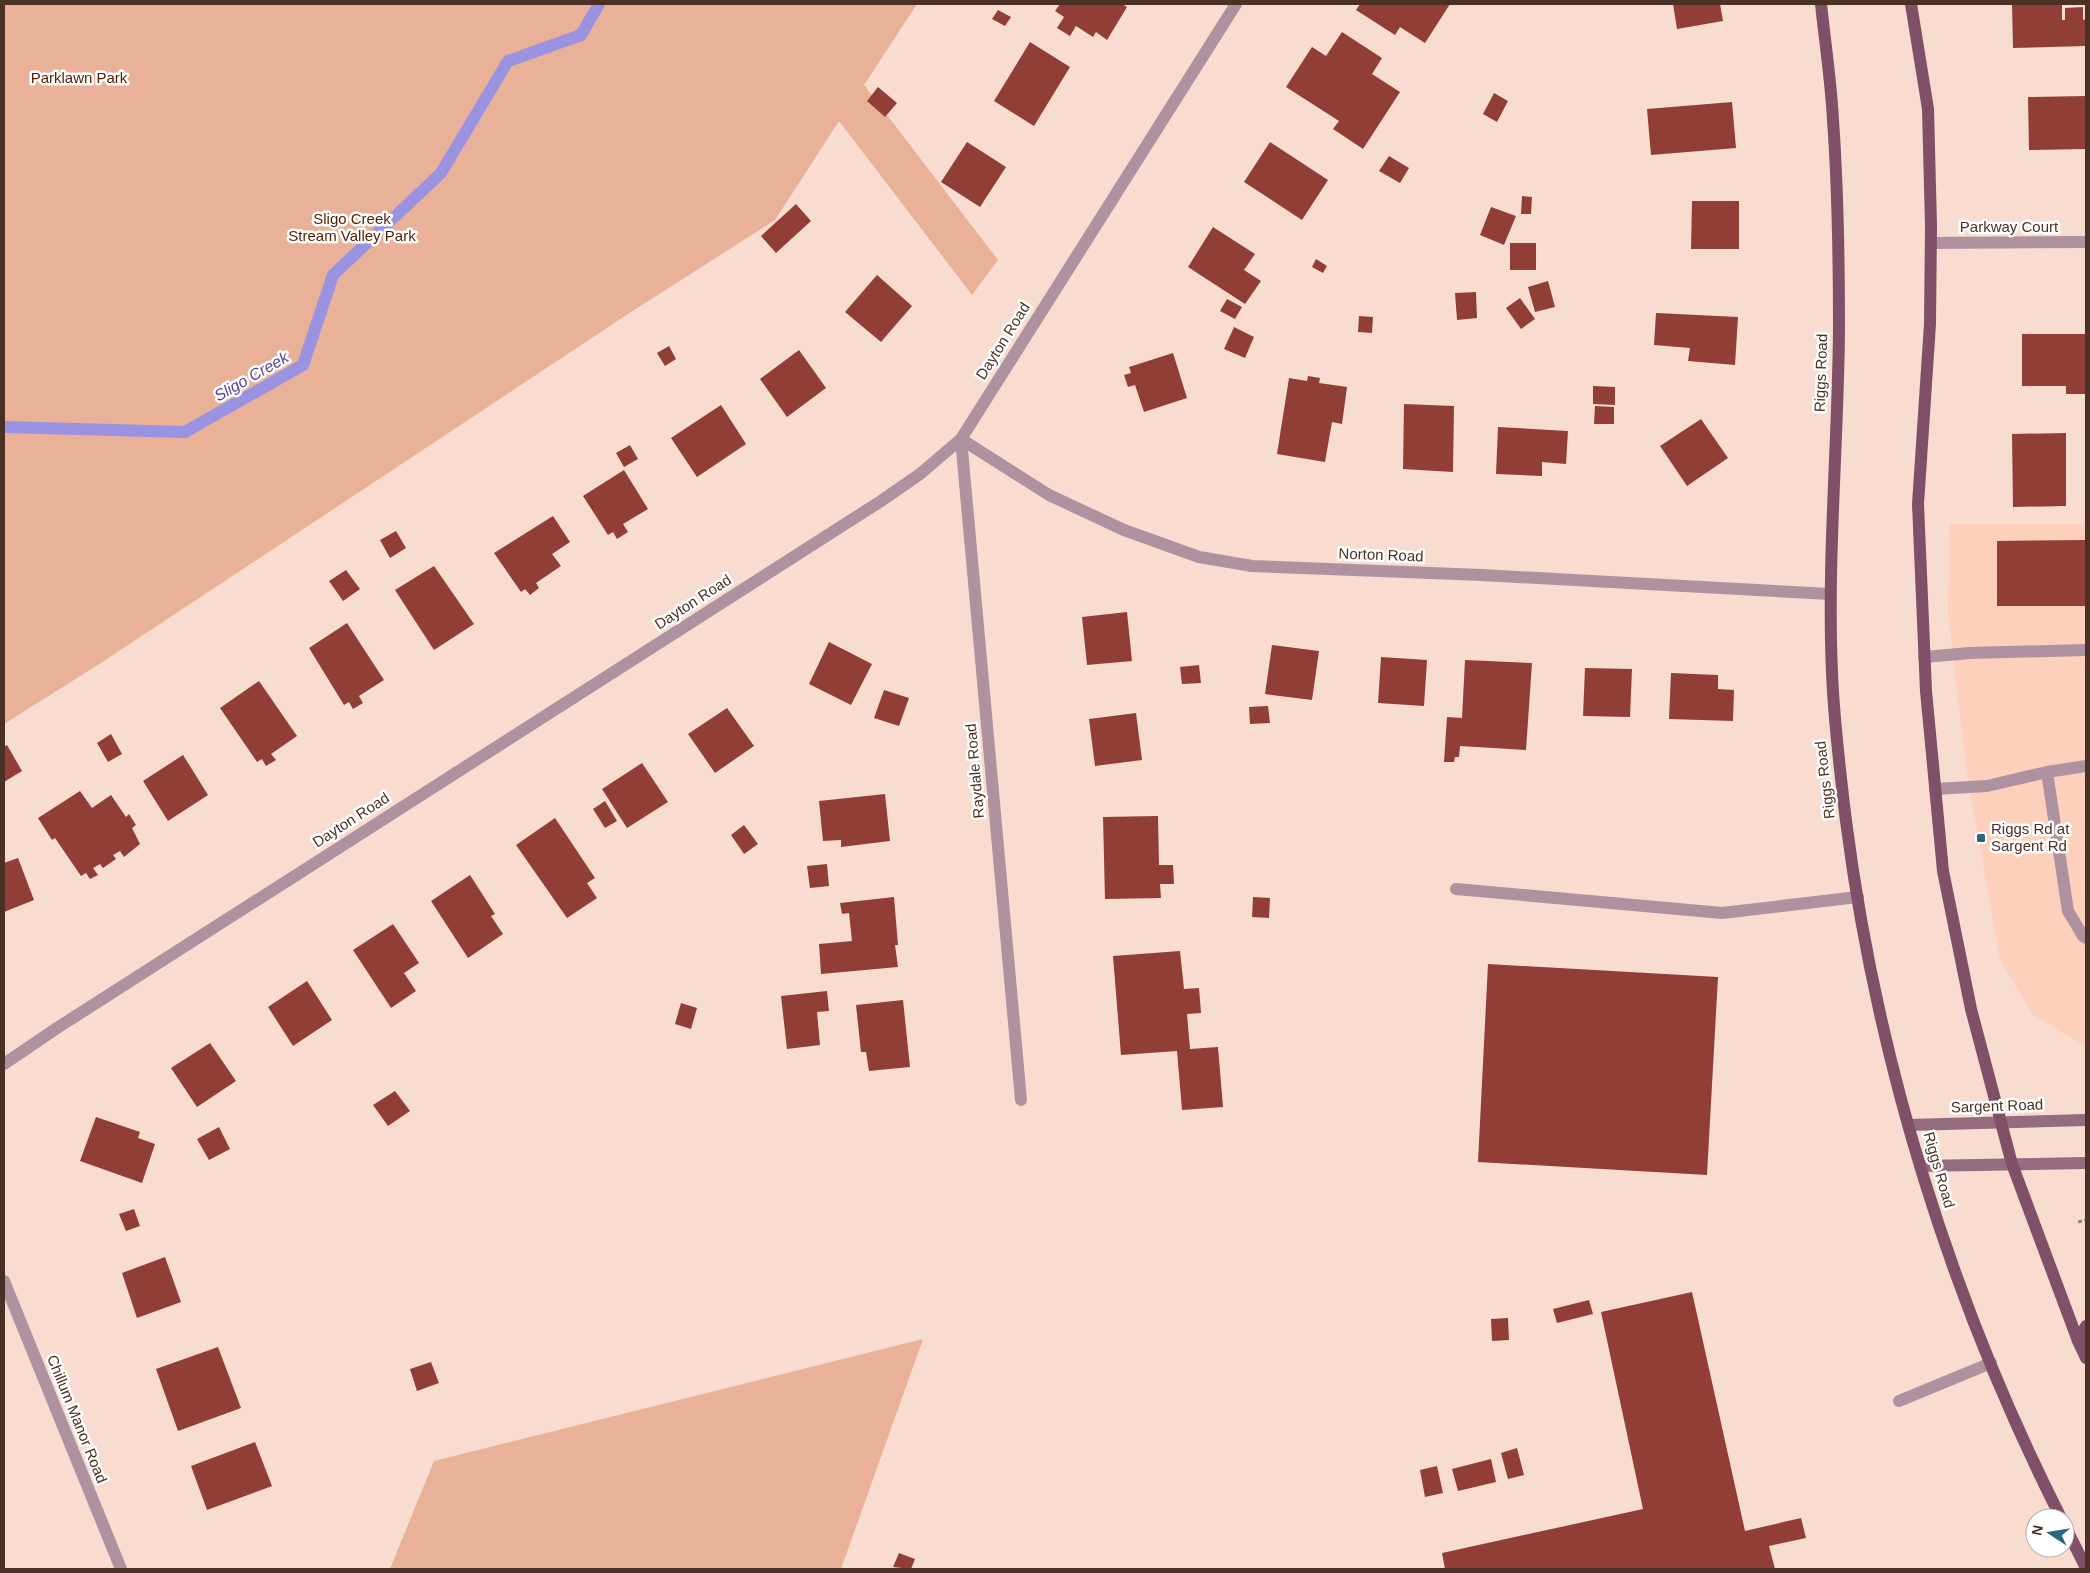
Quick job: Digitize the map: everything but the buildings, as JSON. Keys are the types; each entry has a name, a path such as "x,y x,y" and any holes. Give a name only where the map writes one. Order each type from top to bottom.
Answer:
{"main road":[{"name":"Riggs Road","path":"1821,4 1833,117 1839,249 1838,346 1830,594 1832,677 1837,744 1858,897 1876,995 1920,1166 1938,1222 1991,1363 2036,1470 2056,1508"},
{"path":"1911,4 1928,109 1931,243 1930,324 1918,504 1924,657 1945,880 1971,1009 2012,1164 2086,1358"},
{"name":"Sargent Road","path":"1909,1125 2086,1120"},
{"path":"1920,1166 2086,1163"},
{"path":"2078,1341 2086,1326"},
{"path":"2075,1546 2086,1568"}],"street":[{"name":"Dayton Road","path":"4,1064 56,1028 881,501 920,474 962,439 1236,4"},
{"name":"Parkway Court","path":"1931,243 2086,242"},
{"name":"Norton Road","path":"962,439 1050,495 1124,530 1199,557 1243,565 1366,572 1482,575 1830,594"},
{"name":"Raydale Road","path":"962,439 1021,1100"},
{"path":"1924,657 2086,650"},
{"path":"1935,789 1987,786 2046,772 2086,766"},
{"path":"2046,772 2068,911 2082,936 2086,938"},
{"path":"1456,890 1722,913 1858,897"},
{"name":"Chillum Manor Road","path":"4,1281 121,1569"},
{"path":"1899,1401 1991,1363"}],"path":[{"path":"2078,1222 2086,1220"}],"shaded area":[{"path":"1950,524 2086,524 2086,1047 2032,1014 2000,959 1966,767 1948,612"}],"green space":[{"name":"Sligo Creek Stream Valley Park","path":"4,4 917,4 864,85 998,260 972,295 839,121 775,220 628,314 101,663 4,724"},
{"path":"923,1339 841,1569 390,1569 434,1461"}],"waterway":[{"name":"Sligo Creek","path":"4,427 185,432 303,365 333,275 441,173 508,61 581,35 599,4"}],"place":[{"name":"Riggs Rd at Sargent Rd","path":"1981,838"}],"park label":[{"name":"Parklawn Park","path":"79,78"}]}
